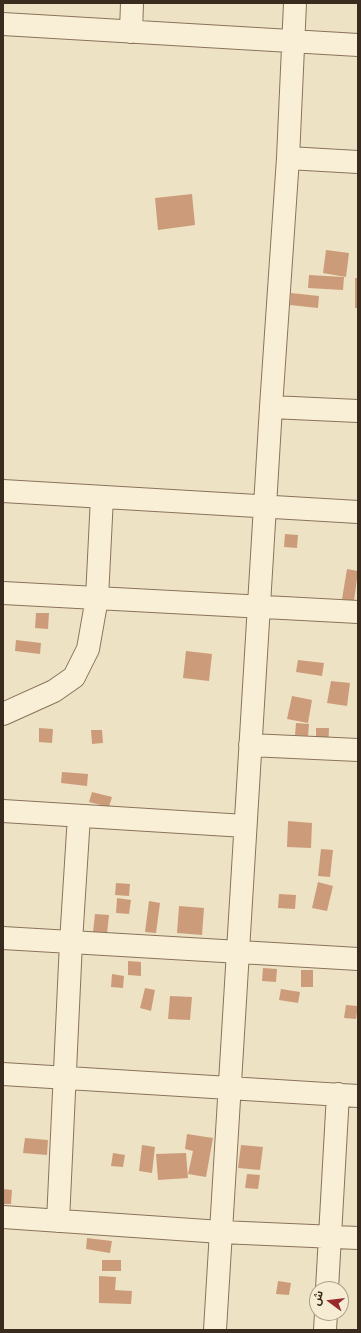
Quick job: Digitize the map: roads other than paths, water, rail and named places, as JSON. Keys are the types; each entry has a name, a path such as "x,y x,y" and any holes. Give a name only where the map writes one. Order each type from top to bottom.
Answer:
{"street":[{"path":"131,32 132,3"},
{"path":"215,1330 270,407 288,158 292,42 295,3"},
{"path":"3,24 358,46"},
{"path":"288,158 358,162"},
{"path":"270,407 358,411"},
{"path":"3,491 358,512"},
{"path":"3,714 54,691 74,677 88,649 97,598 102,497"},
{"path":"3,593 358,612"},
{"path":"250,745 358,750"},
{"path":"3,811 246,826"},
{"path":"58,1221 71,942 79,816"},
{"path":"3,938 358,959"},
{"path":"3,1074 348,1095 330,1237 327,1281"},
{"path":"3,1217 221,1232 358,1238"}]}
